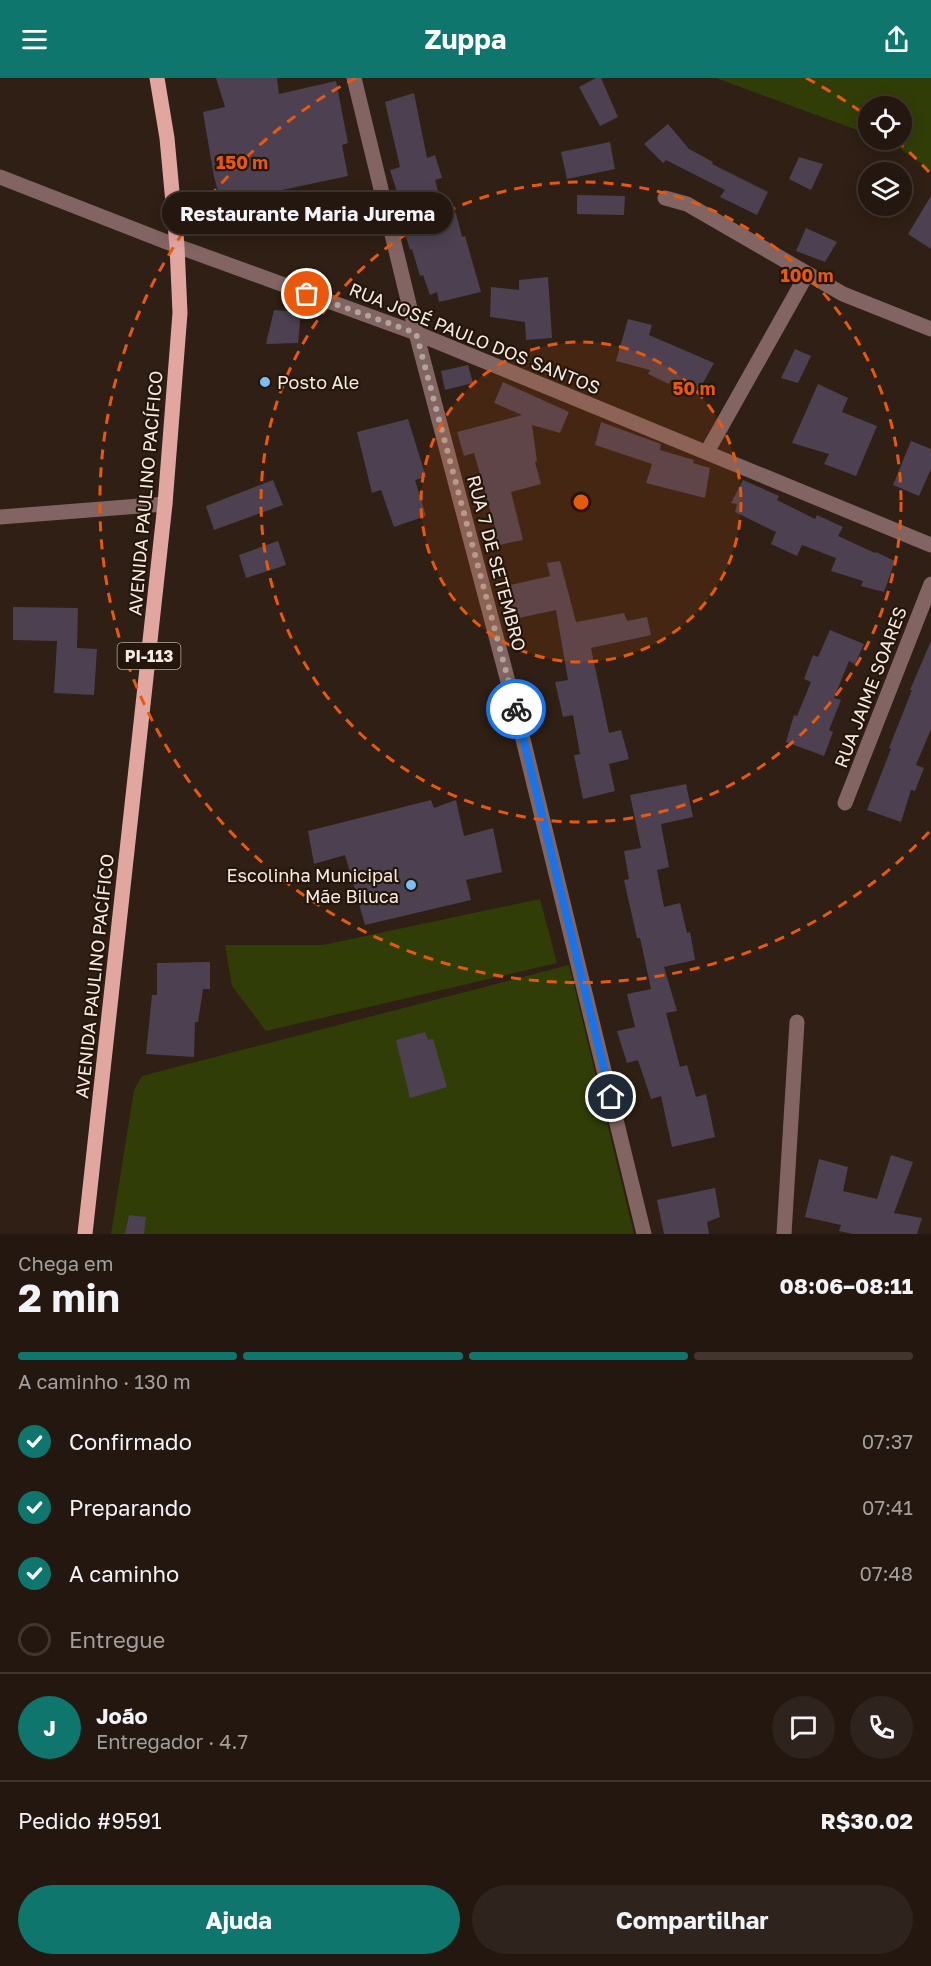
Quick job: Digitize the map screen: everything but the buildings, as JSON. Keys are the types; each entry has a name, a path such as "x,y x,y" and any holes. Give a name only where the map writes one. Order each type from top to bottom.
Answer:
{"main road":[{"name":"AVENIDA PAULINO PACÍFICO","path":"85,1234 165,504 180,314 177,246 167,138 157,78"}],"street":[{"name":"RUA 7 DE SETEMBRO","path":"354,78 416,333 521,731 644,1234"},
{"name":"RUA JOSÉ PAULO DOS SANTOS","path":"0,177 177,246 416,333 931,545"},
{"path":"665,198 687,204 843,294 931,328"},
{"path":"707,453 807,274"},
{"path":"0,517 165,504"},
{"name":"RUA JAIME SOARES","path":"845,803 931,584"},
{"path":"784,1234 797,1022"}],"green space":[{"path":"716,78 931,78 931,171 902,150 912,150 912,96 858,96 858,130"},
{"path":"540,899 557,963 266,1031 232,986 225,945 323,945"},
{"path":"569,965 634,1234 111,1234 134,1090 142,1076"}],"way so far":[{"path":"307,294 416,333 516,709"}],"place":[{"name":"Restaurante Maria Jurema","path":"307,294"},
{"name":"Posto Ale","path":"265,382"},
{"name":"Escolinha Municipal Mãe Biluca","path":"411,885"}],"route":[{"path":"516,709 611,1097"}]}
